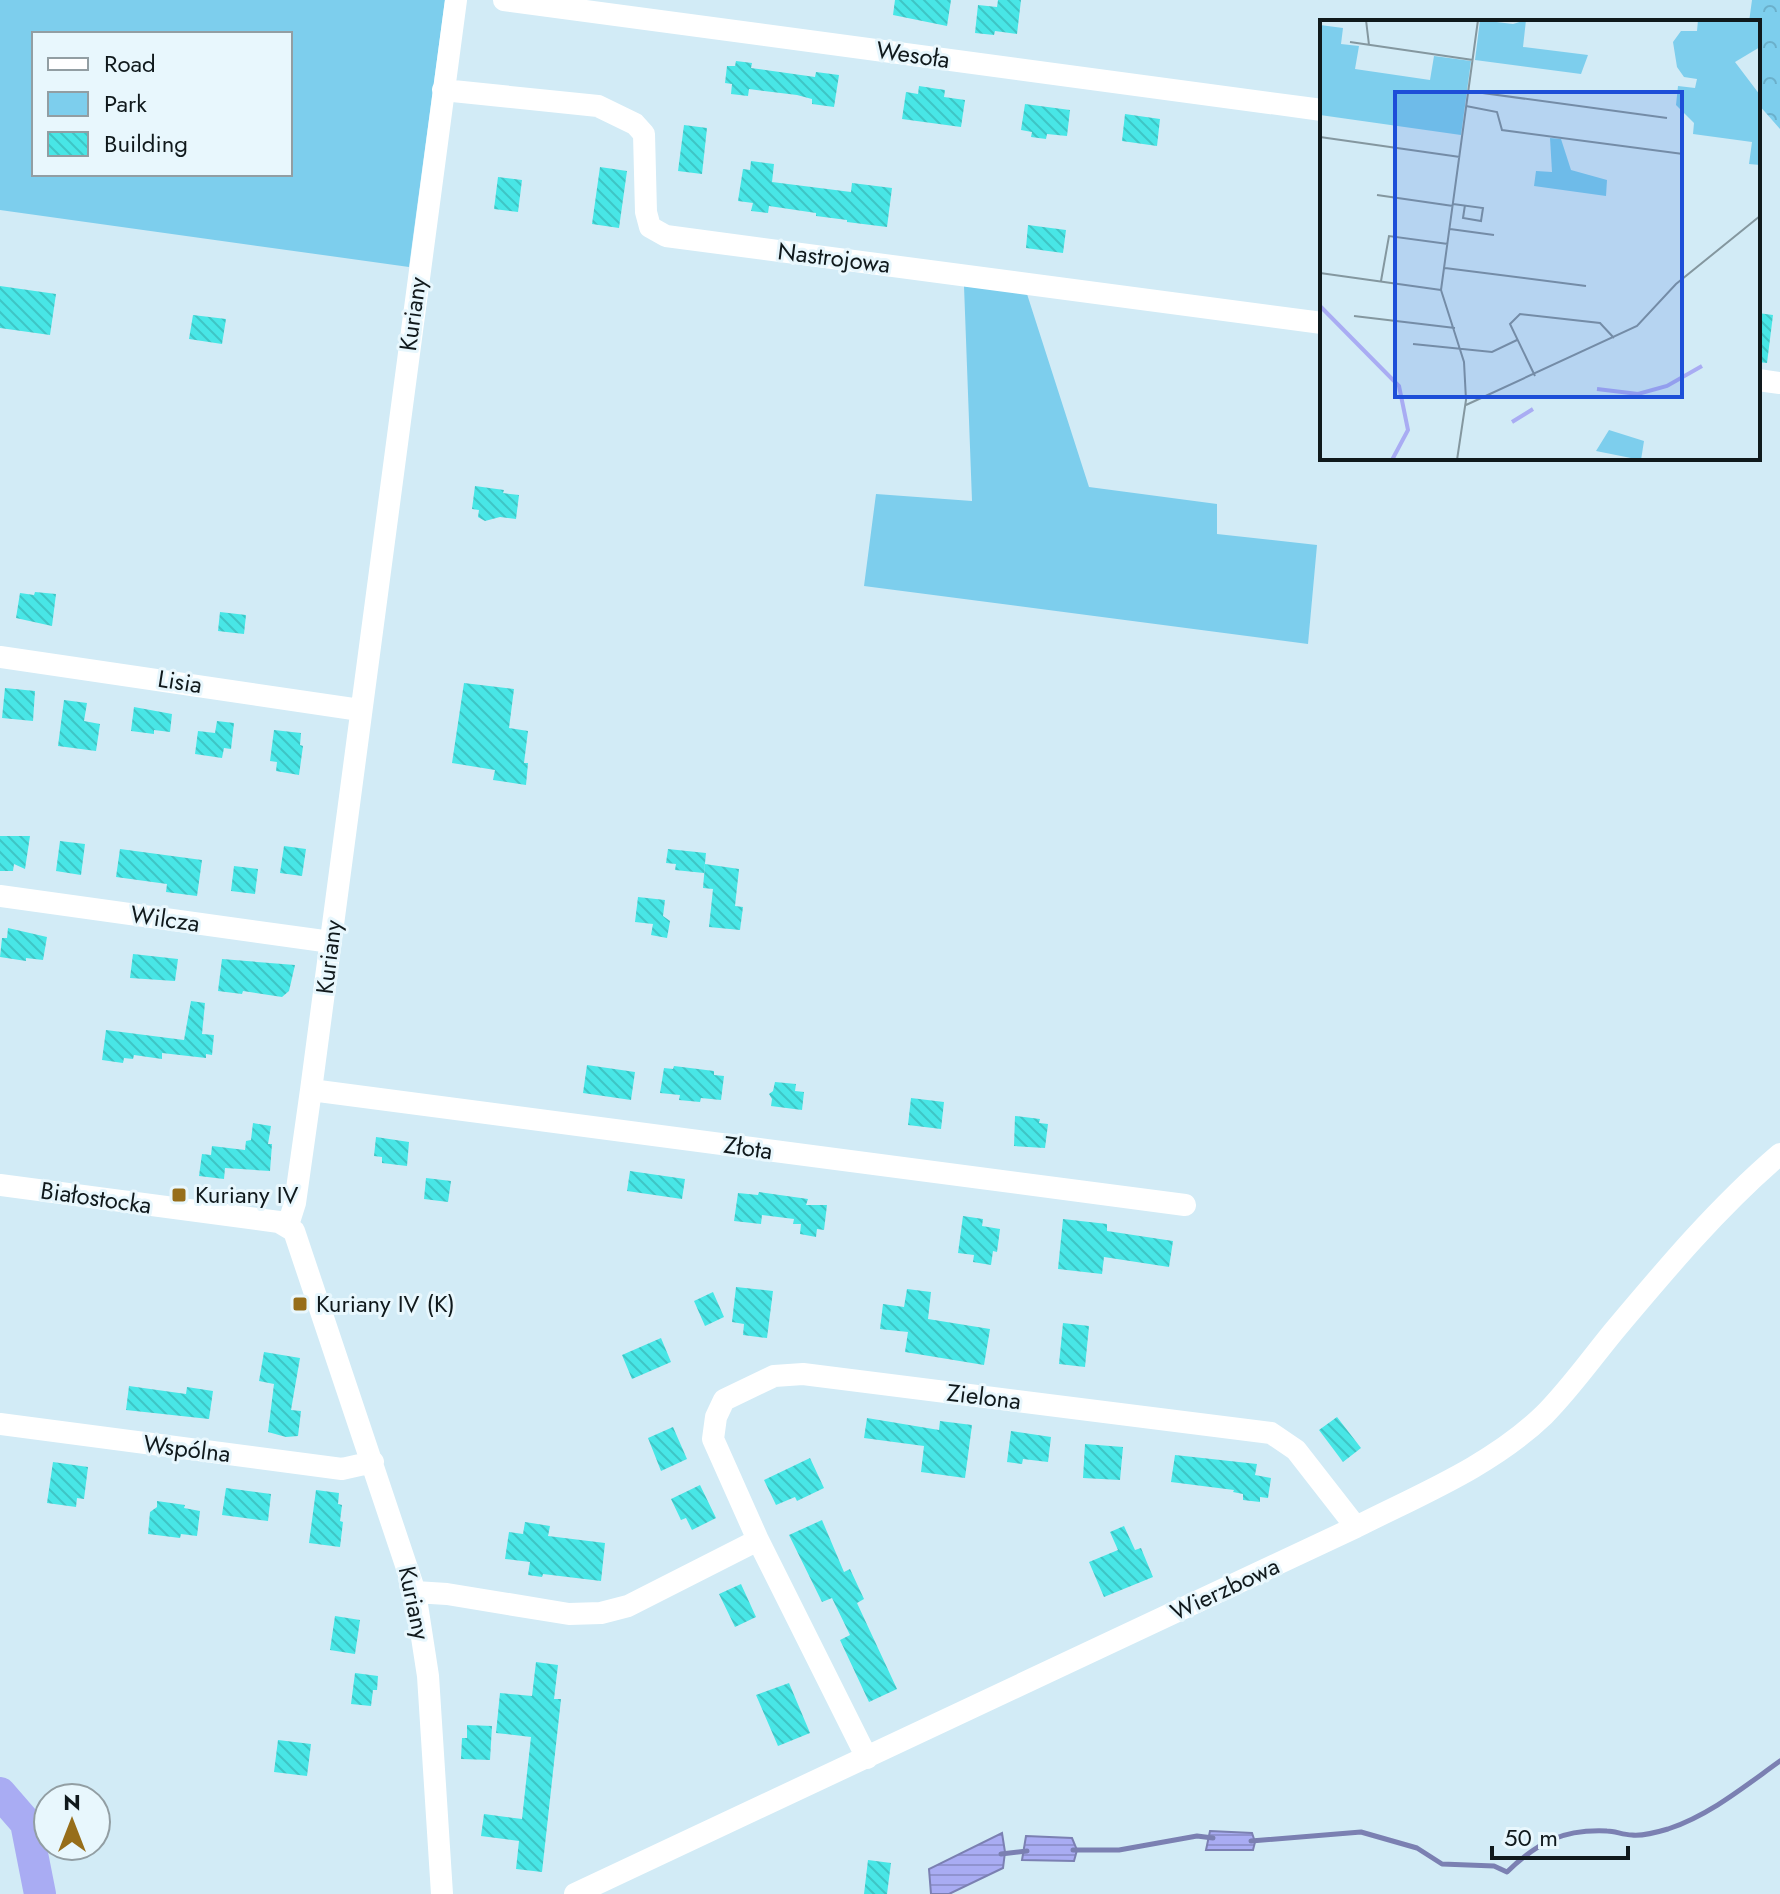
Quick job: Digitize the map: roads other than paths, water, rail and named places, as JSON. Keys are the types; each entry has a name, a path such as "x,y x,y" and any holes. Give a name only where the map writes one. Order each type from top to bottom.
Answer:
{"street":[{"name":"Kuriany","path":"442,1894 428,1676 415,1592 299,1240 288,1225 295,1203 311,1090 456,0"},
{"name":"Wesoła","path":"504,0 1320,110"},
{"name":"Nastrojowa","path":"443,90 598,106 635,124 644,134 646,212 650,227 666,236 1320,323"},
{"path":"1760,380 1780,383"},
{"name":"Lisia","path":"0,657 360,710"},
{"name":"Wilcza","path":"0,896 331,942"},
{"name":"Złota","path":"311,1090 1185,1205"},
{"name":"Wierzbowa","path":"575,1894 1356,1527 1504,1449 1544,1415 1666,1268 1740,1188 1780,1154"},
{"name":"Białostocka","path":"0,1185 288,1225"},
{"name":"Zielona","path":"867,1758 758,1540 713,1439 716,1417 724,1400 774,1376 803,1374 1271,1433 1296,1450 1356,1527"},
{"name":"Wspólna","path":"0,1424 342,1469 373,1462"},
{"path":"415,1592 447,1594 569,1614 601,1613 628,1606 758,1540"}],"waterway":[{"path":"1251,1841 1361,1832 1417,1848 1442,1864 1494,1866 1507,1872 1541,1845 1564,1835 1591,1831 1640,1835 1683,1823 1727,1799 1780,1761"},
{"path":"0,1793 26,1823 40,1894"},
{"path":"1073,1850 1119,1850 1197,1836 1213,1838"},
{"path":"1001,1854 1027,1851"}],"place":[{"name":"Kuriany IV","path":"179,1195"},
{"name":"Kuriany IV (K)","path":"300,1304"}]}
